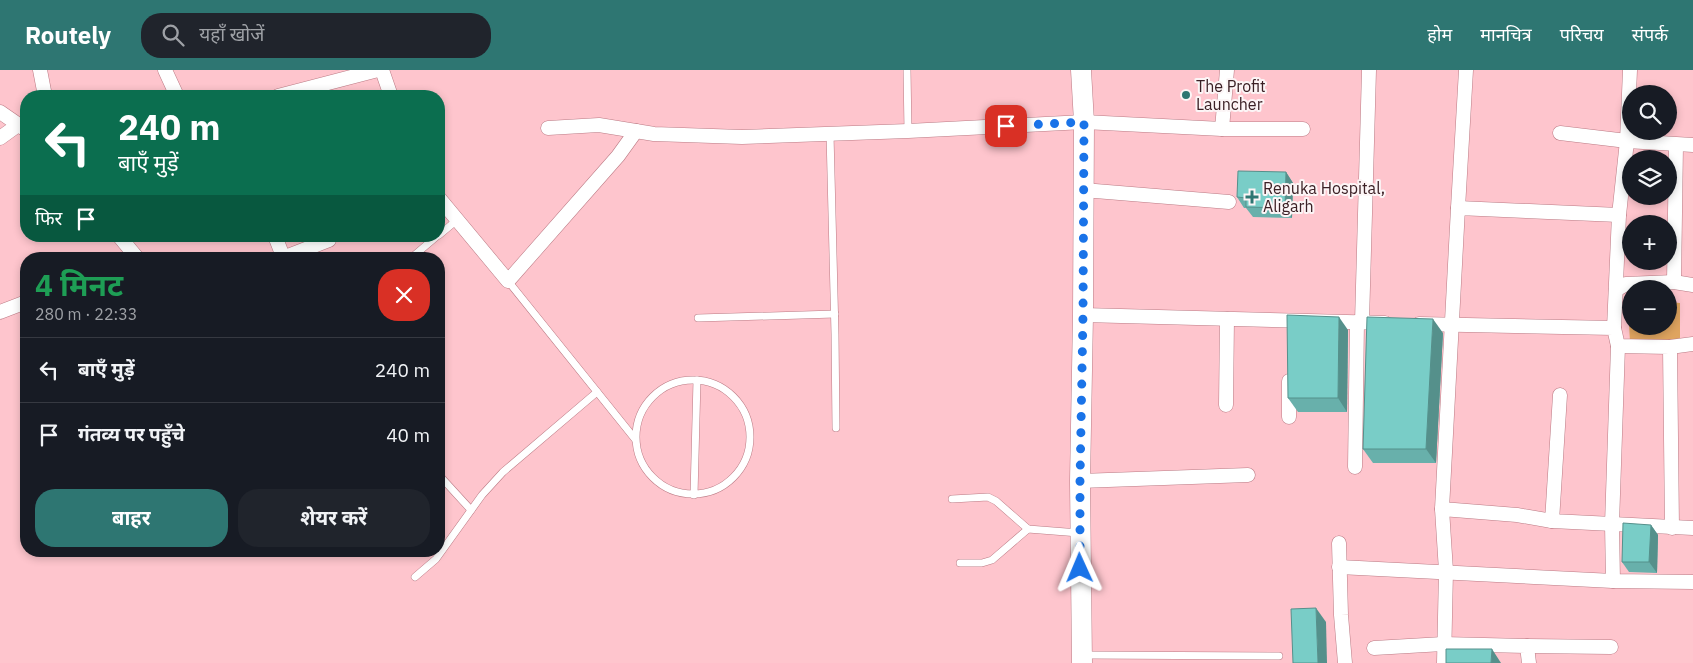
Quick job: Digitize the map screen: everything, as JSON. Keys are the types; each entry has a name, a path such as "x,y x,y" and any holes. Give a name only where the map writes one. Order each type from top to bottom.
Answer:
{"street":[{"path":"40,70 44,90"},
{"path":"165,70 174,90"},
{"path":"301,90 378,70"},
{"path":"382,70 389,90"},
{"path":"1081,70 1084,122 1080,481 1082,659"},
{"path":"1222,129 1227,70"},
{"path":"1355,467 1369,70"},
{"path":"1444,663 1446,571 1442,509 1466,70"},
{"path":"1613,581 1612,524 1618,346 1614,328 1619,214 1630,70"},
{"path":"0,112 20,126"},
{"path":"548,128 599,126 654,134 742,137 908,132 1084,122 1222,129 1303,129"},
{"path":"0,138 20,128"},
{"path":"445,205 508,281 618,156 636,131"},
{"path":"1560,133 1626,141 1693,146"},
{"path":"1674,280 1676,145"},
{"path":"1083,190 1229,202"},
{"path":"1458,208 1619,214"},
{"path":"124,242 132,252"},
{"path":"299,252 325,242"},
{"path":"1677,282 1693,284"},
{"path":"1616,290 1622,286"},
{"path":"0,312 20,304"},
{"path":"1083,315 1227,319 1288,325 1359,322 1614,328"},
{"path":"1226,405 1227,319"},
{"path":"1618,346 1693,344"},
{"path":"1670,346 1672,528"},
{"path":"1288,369 1289,417"},
{"path":"1552,521 1560,395"},
{"path":"1080,481 1248,475"},
{"path":"1442,509 1517,515 1552,521 1693,528"},
{"path":"1339,543 1340,615 1345,663"},
{"path":"1339,567 1613,581 1693,582"},
{"path":"1374,648 1444,644 1611,647"},
{"path":"1528,646 1529,663"}],"lane":[{"path":"907,70 908,132"},
{"path":"830,134 836,428"},
{"path":"445,230 457,220"},
{"path":"419,252 431,242"},
{"path":"508,281 635,439"},
{"path":"698,318 835,314"},
{"path":"684,380 714,383 733,395 746,414 751,436 747,458 735,477 716,490 694,495 672,492 653,480 640,461 635,439 639,416 651,398 670,384 684,380"},
{"path":"694,495 697,380"},
{"path":"445,545 470,510 503,472 597,392"},
{"path":"445,482 470,510"},
{"path":"952,499 988,497 996,501 1028,529 1080,533"},
{"path":"960,563 982,563 992,560 1028,529"},
{"path":"415,577 437,557"},
{"path":"1082,659 1278,656"}],"shaded area":[{"path":"1677,303 1680,303 1680,346 1630,342 1630,335 1677,335"}],"building":[{"path":"1238,171 1286,172 1285,208 1246,207 1246,198 1237,197"},
{"path":"1287,315 1339,317 1338,398 1288,398"},
{"path":"1367,317 1433,319 1426,449 1363,449"},
{"path":"1623,523 1651,525 1649,562 1622,562"},
{"path":"1316,608 1318,663 1293,663 1291,609"},
{"path":"1446,649 1492,649 1491,663 1446,663"}],"place":[{"name":"The Profit Launcher","path":"1186,95"},
{"name":"Renuka Hospital, Aligarh","path":"1252,197"}],"route":[{"path":"1006,126 1084,122 1080,568"}]}
